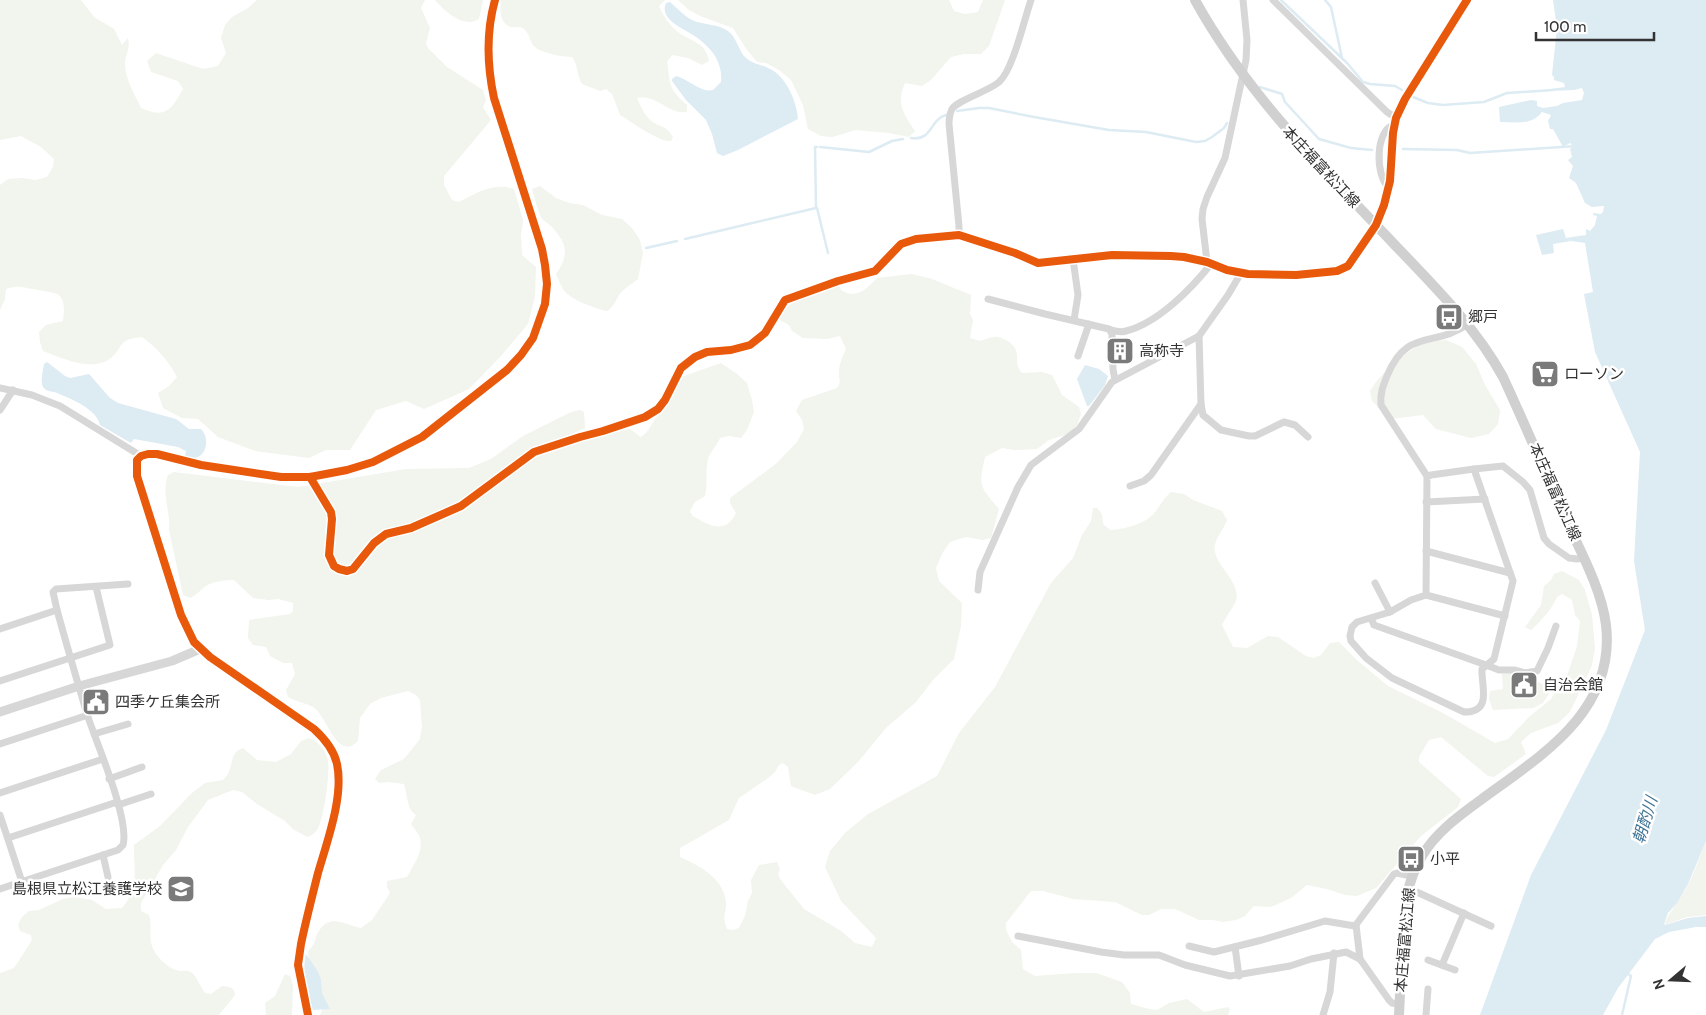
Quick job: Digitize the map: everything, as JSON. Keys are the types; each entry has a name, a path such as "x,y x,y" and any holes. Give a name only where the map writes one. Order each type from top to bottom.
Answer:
{"main road":[{"name":"本庄福富松江線","path":"1195,0 1209,26 1243,77 1291,136 1468,324 1487,350 1503,377 1584,558 1601,602 1607,633 1604,665 1598,686 1579,719 1551,747 1470,807 1440,832 1422,854 1411,876 1405,909 1399,1015"}],"street":[{"path":"308,1015 298,965 301,944 338,788 339,774 336,759 330,746 314,729 200,649 194,642 185,626 137,476 137,460 141,456 157,454 201,465 281,477 310,477 372,462 422,437 507,370 521,355 533,338 540,320 545,304 547,284 544,257 496,106 490,79 488,43 495,0"},
{"path":"959,235 949,124 951,113 956,106 991,88 1004,77 1031,0"},
{"path":"988,299 1125,332 1148,322 1190,289 1209,263 1202,219 1203,208 1225,158 1243,77 1247,40 1243,0"},
{"path":"1273,0 1281,3 1395,121"},
{"path":"310,477 332,519 329,555 334,566 342,571 353,569 374,543 386,534 411,528 461,506 534,452 612,428 645,416 658,409 684,365 695,357 708,352 731,350 756,342 765,333 785,300 838,281 875,271 901,244 916,239 959,235 1015,253 1038,263 1112,255 1184,257 1241,273 1296,275 1337,271 1348,266 1376,225 1388,188 1395,121 1405,99 1467,0"},
{"path":"1073,259 1078,295 1074,320"},
{"path":"978,590 980,572 1018,487 1032,465 1079,429 1115,380 1199,336 1241,273"},
{"path":"1078,356 1089,324"},
{"path":"1426,596 1427,476 1381,405 1380,394 1392,365 1410,345 1433,337 1457,332 1468,324"},
{"path":"1111,330 1115,380"},
{"path":"1199,336 1203,415 1222,430 1249,436 1255,436 1284,422 1295,426 1308,437"},
{"path":"0,388 32,395 60,406 141,456"},
{"path":"0,410 13,390"},
{"path":"1130,486 1144,481 1155,470 1201,404"},
{"path":"1427,476 1503,466 1530,490 1544,538 1554,549 1568,558 1576,560 1584,558"},
{"path":"1474,470 1513,581 1512,589 1494,659 1482,669 1485,694 1483,701 1477,708 1470,712 1464,712 1392,678 1366,658 1351,641 1350,631 1358,622 1390,612 1411,600 1426,596 1505,616"},
{"path":"1426,502 1485,499"},
{"path":"1426,551 1510,573"},
{"path":"1375,583 1390,612"},
{"path":"0,889 118,850 123,845 124,824 70,658 53,592 56,589 128,584"},
{"path":"0,680 110,645 96,587"},
{"path":"0,629 57,610"},
{"path":"1371,618 1374,625 1499,670 1514,670 1525,674 1537,671 1556,626"},
{"path":"0,712 79,686 172,662 200,649"},
{"path":"0,744 88,716"},
{"path":"94,734 128,724"},
{"path":"0,793 103,759"},
{"path":"109,779 142,767"},
{"path":"8,838 151,794"},
{"path":"0,815 22,882"},
{"path":"103,855 108,877"},
{"path":"1360,959 1356,925 1394,874 1411,876"},
{"path":"1408,888 1491,926"},
{"path":"1442,965 1464,913"},
{"path":"1189,946 1214,952 1325,921 1350,926 1356,925"},
{"path":"1018,936 1101,952 1124,955 1159,955 1185,965 1230,976 1290,966 1334,953 1350,953 1360,959 1389,1000 1392,1003 1400,1004"},
{"path":"1235,947 1239,976"},
{"path":"1323,1015 1330,992 1334,953"},
{"path":"1428,960 1455,970"},
{"path":"1426,1015 1428,989"}],"shaded area":[{"path":"0,0 81,0 94,17 114,29 122,45 128,38 129,46 125,66 129,82 141,108 156,113 171,107 183,89 178,81 151,72 147,61 156,53 203,69 218,66 226,53 221,38 225,25 232,17 248,8 257,0 425,0 421,8 430,28 426,43 428,48 447,67 483,90 486,100 483,107 491,120 444,176 444,185 452,200 459,202 492,188 507,187 514,189 523,220 521,235 522,255 536,267 535,297 528,324 501,356 469,389 424,409 406,401 376,410 350,450 326,450 309,458 255,451 218,437 198,419 182,418 163,408 158,393 169,386 177,377 162,355 142,337 128,340 113,356 101,363 84,364 43,351 39,332 46,325 63,321 64,304 59,295 22,287 6,289 5,299 0,310 0,185 8,179 23,178 35,180 47,177 53,167 54,159 41,147 21,136 0,140"},
{"path":"435,0 483,0 479,19 467,22 455,17"},
{"path":"501,0 665,0 659,6 667,21 678,32 701,46 705,50 709,61 702,65 688,58 672,55 667,62 671,86 687,105 687,112 674,110 644,97 637,98 650,120 670,133 673,137 671,141 652,135 620,115 612,94 606,89 600,91 582,84 572,57 542,51 533,45 523,28 507,25 501,16"},
{"path":"678,0 949,0 954,11 965,14 978,12 983,0 1005,0 989,46 981,54 964,54 951,57 931,80 922,86 905,83 901,97 902,108 915,131 909,137 856,130 832,137 821,136 808,129 803,105 791,80 779,70 766,63 757,62 733,28 700,16 689,10"},
{"path":"540,186 556,198 569,203 583,205 602,215 622,219 632,228 640,240 643,253 638,279 619,295 613,306 607,311 589,306 571,297 562,287 556,274 565,255 565,249 560,238 551,226 542,219 539,212 532,189"},
{"path":"912,274 932,279 971,295 970,314 973,320 970,338 980,341 991,337 998,337 1008,341 1015,348 1017,364 1022,373 1042,372 1052,375 1062,395 1079,407 1081,414 1077,425 1071,433 1049,440 1037,449 1014,450 1002,448 985,457 981,481 982,486 999,509 991,538 983,540 966,537 950,542 943,552 936,568 939,581 962,603 961,626 954,659 933,680 916,702 886,728 858,762 830,789 815,795 791,786 788,767 783,763 768,778 739,798 729,820 680,848 680,857 695,864 709,874 720,886 726,902 724,917 727,929 739,928 745,916 752,893 751,880 759,865 777,862 780,869 778,874 780,879 804,909 841,931 855,943 872,947 876,938 841,901 825,867 830,851 845,833 868,814 937,776 959,733 995,687 1051,583 1073,558 1082,535 1091,521 1093,508 1097,508 1102,514 1103,524 1110,530 1129,527 1152,516 1171,492 1184,494 1193,500 1222,511 1227,520 1215,544 1215,552 1237,594 1236,601 1222,625 1233,647 1247,648 1268,636 1278,637 1306,656 1313,658 1321,655 1330,643 1339,642 1388,686 1443,713 1495,743 1508,739 1529,717 1551,699 1568,673 1577,646 1580,621 1575,615 1572,600 1562,594 1557,597 1539,623 1531,630 1525,627 1541,605 1544,586 1551,580 1554,574 1562,571 1579,580 1585,590 1592,615 1595,648 1592,665 1569,713 1558,723 1531,733 1521,742 1526,754 1494,777 1488,776 1441,737 1429,740 1419,757 1419,762 1461,799 1458,807 1421,836 1376,888 1357,896 1345,895 1307,885 1291,898 1271,907 1254,906 1245,916 1223,922 1199,920 1175,909 1161,909 1149,915 1142,915 1115,902 1073,899 1043,891 1031,891 1006,923 1006,930 1012,942 1021,950 1023,969 1035,976 1096,973 1122,982 1130,993 1131,1004 1157,1010 1169,1003 1187,999 1204,1012 1228,1007 1230,1009 1228,1015 320,1015 324,1005 309,963 308,951 313,945 317,934 323,926 333,921 361,928 372,920 390,893 387,881 407,877 419,853 420,838 411,824 416,815 410,809 404,784 379,783 375,779 381,770 404,759 420,739 422,727 420,700 416,695 408,691 381,698 370,704 360,718 358,741 351,746 344,746 338,742 313,707 288,697 286,690 295,674 292,663 283,663 270,656 266,647 253,645 248,638 249,620 290,614 293,611 293,603 278,599 253,598 234,580 209,584 190,598 183,595 169,530 165,489 168,475 174,472 298,487 406,469 469,468 491,459 523,436 571,412 580,410 584,412 585,428 572,434 569,438 630,429 641,437 646,433 684,376 721,363 747,383 754,412 747,430 741,438 729,436 720,438 708,459 705,496 695,502 690,511 693,516 709,525 724,526 736,513 730,503 730,498 777,463 797,442 804,429 802,420 796,411 802,400 837,388 840,382 839,369 846,349 840,336 827,339 803,338 792,331 789,325 778,319 783,312 803,297 836,284 839,285 841,290 852,294 861,292 877,278"},
{"path":"1446,340 1462,347 1476,364 1485,385 1500,410 1498,424 1489,434 1471,438 1436,429 1423,415 1391,419 1372,401 1370,391 1393,363 1421,343"},
{"path":"1502,674 1524,675 1552,689 1543,703 1533,708 1493,710 1489,699 1490,691 1503,689"},
{"path":"309,738 322,747 328,761 324,807 320,825 315,832 308,837 294,830 285,821 257,804 242,792 233,790 208,800 188,827 176,850 163,865 141,903 141,911 149,915 150,940 162,961 176,970 192,973 205,993 211,994 222,986 234,990 235,995 219,1015 0,1015 0,973 14,968 32,940 31,935 20,931 18,925 22,917 29,911 39,910 63,899 74,897 92,900 106,909 122,908 128,900 134,885 134,845 160,826 192,793 205,783 223,780 229,772 234,756 243,748 257,760 276,762 291,754 301,741"},
{"path":"1706,841 1706,915 1687,917 1664,925 1688,885"},
{"path":"285,974 290,976 293,985 292,1015 266,1015 265,1003 275,996"}],"water":[{"name":"朝酌川","path":"1553,0 1706,0 1706,841 1688,884 1677,903 1668,913 1664,924 1706,916 1706,927 1669,932 1655,939 1618,988 1603,1015 1480,1015 1531,875 1606,730 1645,630 1634,561 1640,452 1595,352 1584,294 1593,292 1585,243 1571,241 1553,244 1554,253 1542,255 1536,235 1563,229 1566,238 1586,235 1586,229 1590,231 1595,225 1597,216 1593,215 1593,213 1601,214 1604,206 1592,207 1585,203 1576,183 1569,178 1573,166 1568,160 1572,157 1570,149 1573,146 1570,143 1563,147 1553,129 1550,129 1548,121 1551,115 1542,112 1528,121 1517,123 1500,122 1499,107 1531,100 1537,101 1537,106 1543,108 1582,100 1584,93 1582,88 1550,91 1550,89 1565,87 1564,83 1554,80 1552,75 1557,28"},
{"path":"670,2 684,15 694,21 720,27 728,31 747,59 768,68 780,77 793,97 798,119 738,150 723,156 717,153 706,120 686,100 672,79 676,76 704,90 713,90 721,82 721,72 717,59 705,44 669,18 665,9 666,3"},
{"path":"47,362 70,378 89,374 110,398 118,403 176,419 189,429 201,429 206,437 204,451 198,457 193,458 185,456 186,451 178,447 134,439 131,443 100,425 94,414 83,405 63,395 44,389 42,376 44,364"},
{"path":"1085,365 1099,369 1108,376 1105,385 1089,406 1087,406 1077,379"},
{"path":"306,954 321,979 322,993 330,1009 313,1010 304,968"}],"waterway":[{"path":"1281,0 1347,63 1363,82 1395,86 1402,90"},
{"path":"1325,0 1331,7 1342,58"},
{"path":"1260,87 1282,94 1285,102 1319,139 1351,148 1372,150"},
{"path":"1413,97 1428,103 1443,105 1484,102 1507,93 1553,90"},
{"path":"957,111 989,108 1109,130 1146,132 1196,142 1205,141 1212,137 1224,128 1227,123"},
{"path":"911,138 923,136 936,121 946,115"},
{"path":"820,147 869,152 892,141 903,139"},
{"path":"1403,149 1457,150 1470,153 1576,146"},
{"path":"685,239 816,208 815,147 817,147"},
{"path":"817,208 828,253"},
{"path":"646,248 677,241"},
{"path":"1622,1015 1631,976 1627,973"}],"cycle path":[{"path":"308,1015 298,965 307,917 336,804 339,777 336,759 328,745 314,729 210,657 194,642 181,615 137,476 137,460 141,456 157,454 201,465 281,477 310,477 347,470 373,462 422,437 507,370 521,355 533,338 545,304 547,284 542,249 494,98 489,61 489,36 495,0"},
{"path":"310,477 331,512 329,555 334,566 347,571 353,569 374,543 386,534 411,528 461,506 534,452 645,417 658,409 665,400 681,368 695,357 707,352 731,350 750,345 765,333 785,300 838,281 875,271 901,244 916,239 959,235 1015,253 1038,263 1112,255 1171,256 1207,262 1227,270 1248,274 1296,275 1337,271 1348,266 1376,225 1384,205 1390,181 1393,133 1396,118 1405,99 1467,0"}],"place":[{"name":"郷戸","path":"1449,317"},
{"name":"高称寺","path":"1120,351"},
{"name":"ローソン","path":"1545,374"},
{"name":"自治会館","path":"1524,685"},
{"name":"四季ケ丘集会所","path":"96,702"},
{"name":"小平","path":"1411,859"},
{"name":"島根県立松江養護学校","path":"181,889"}]}
